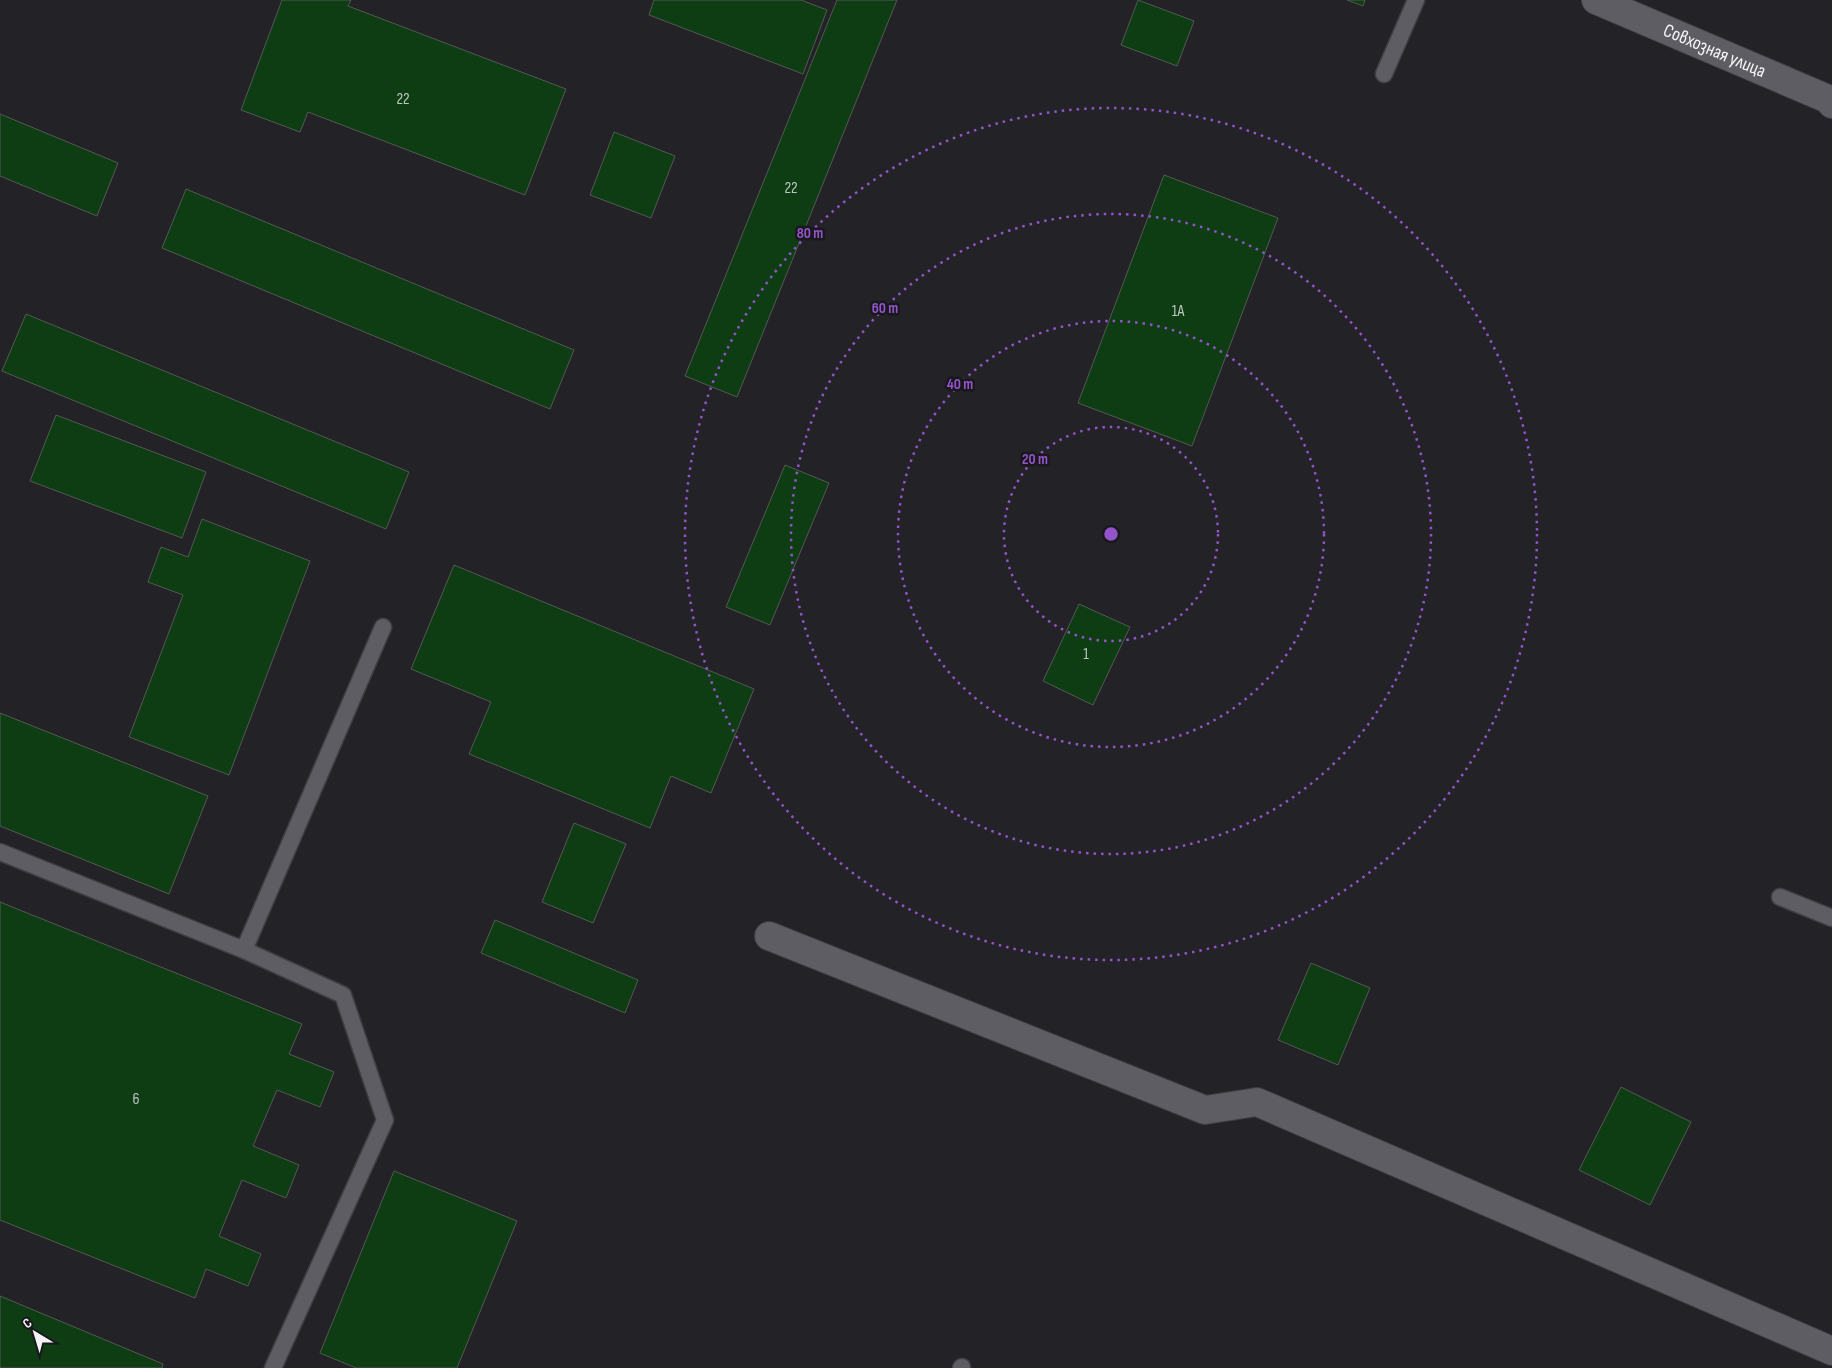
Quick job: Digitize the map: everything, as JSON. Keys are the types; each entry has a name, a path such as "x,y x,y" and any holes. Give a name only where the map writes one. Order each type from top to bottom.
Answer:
{"street":[{"name":"Совхозная улица","path":"1596,0 1828,99 1832,104"},
{"path":"769,936 1205,1110 1257,1102 1832,1351"}],"lane":[{"path":"1384,74 1416,0"},
{"path":"244,950 383,627"},
{"path":"0,852 244,950 343,995 385,1120 273,1368"},
{"path":"1780,897 1832,918"}],"building":[{"path":"282,0 351,0 348,6 566,89 525,195 308,112 300,132 241,110"},
{"path":"654,0 801,0 827,10 803,74 649,15"},
{"path":"837,0 897,0 737,397 685,376"},
{"path":"1138,0 1194,21 1177,66 1121,45"},
{"path":"1347,0 1365,0 1363,6"},
{"path":"0,114 118,163 97,216 0,176"},
{"path":"614,132 675,156 651,218 590,195"},
{"path":"1164,175 1278,218 1192,446 1078,403"},
{"path":"186,189 574,350 550,409 162,248"},
{"path":"26,314 409,472 386,529 2,371"},
{"path":"56,415 206,472 182,538 30,481"},
{"path":"785,465 829,483 770,625 726,607"},
{"path":"202,519 310,561 229,775 129,737 183,595 148,582 161,547 188,557"},
{"path":"454,565 754,689 711,793 671,776 650,828 469,754 491,702 411,669"},
{"path":"1079,604 1130,627 1093,705 1043,681"},
{"path":"0,713 208,796 169,894 0,826"},
{"path":"574,823 626,844 593,923 542,902"},
{"path":"0,902 302,1024 289,1054 334,1072 320,1107 277,1090 253,1146 299,1165 286,1198 242,1180 219,1236 261,1254 248,1286 206,1269 195,1298 0,1220"},
{"path":"495,920 638,980 625,1013 481,953"},
{"path":"1311,963 1370,988 1338,1065 1278,1040"},
{"path":"1621,1087 1691,1122 1650,1205 1579,1170"},
{"path":"394,1171 517,1221 457,1368 356,1368 320,1353"},
{"path":"0,1296 163,1364 162,1368 0,1368"}]}
